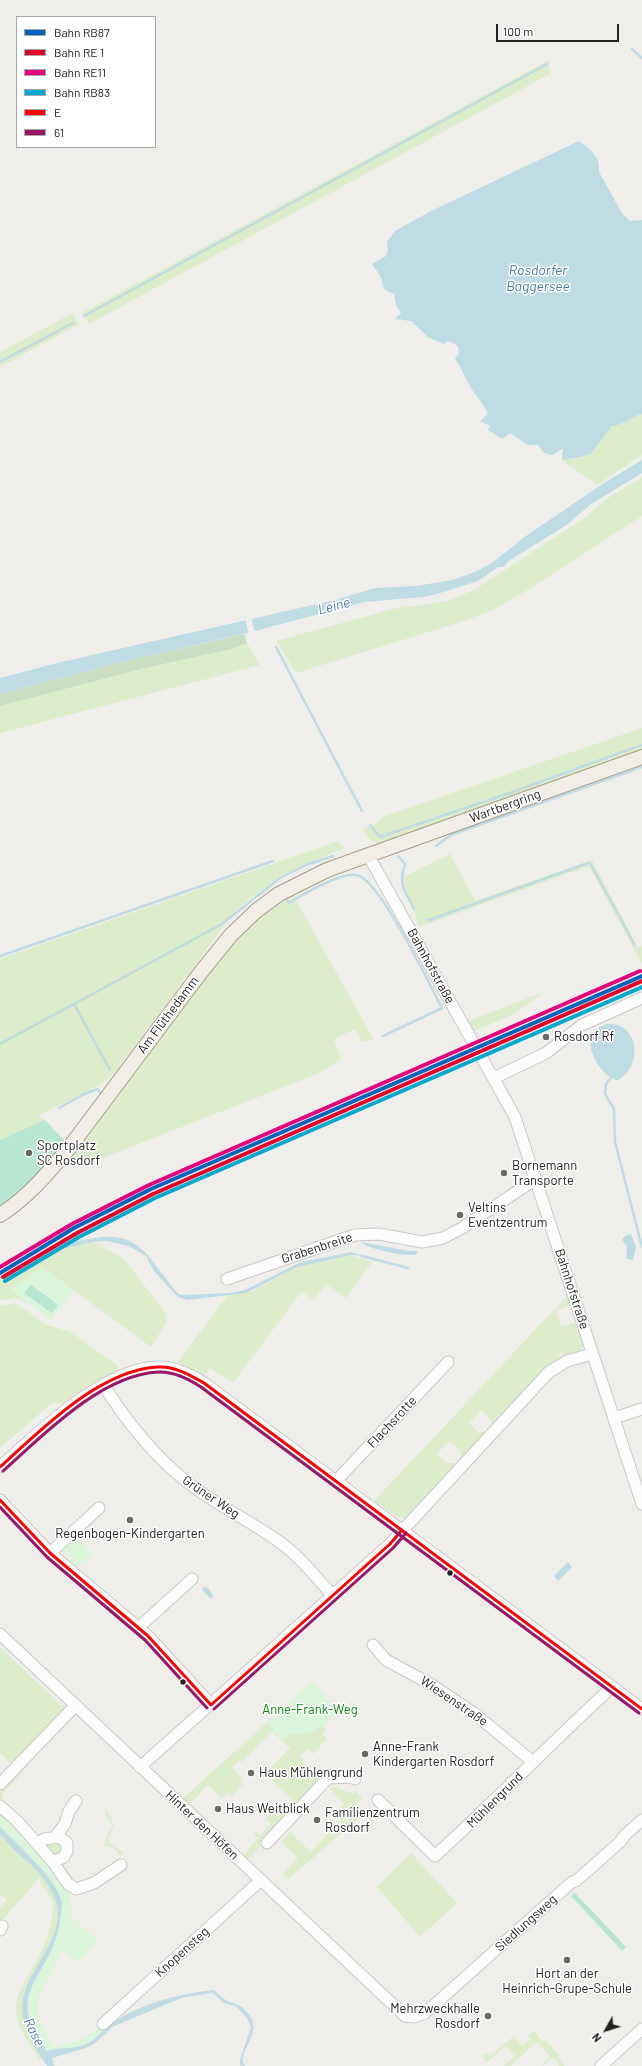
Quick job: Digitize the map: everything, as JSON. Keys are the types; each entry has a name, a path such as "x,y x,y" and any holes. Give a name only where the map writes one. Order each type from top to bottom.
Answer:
{"main road":[{"name":"Wartbergring","path":"368,855 642,757"},
{"name":"Am Flüthedamm","path":"0,1215 31,1192 69,1148 201,972 244,921 265,903 295,885 327,870 368,855"}],"street":[{"name":"Bahnhofstraße","path":"368,855 515,1117 642,1504"},
{"path":"494,1078 546,1053 582,1025 642,998"},
{"name":"Grabenbreite","path":"227,1279 355,1235 379,1234 422,1242 442,1238 462,1228 536,1179"},
{"path":"140,1767 390,1544 549,1372 567,1361 592,1354"},
{"name":"Flachsrotte","path":"336,1481 448,1362"},
{"path":"0,1467 58,1417 104,1386 127,1374 148,1368 168,1368 185,1372 204,1382 642,1709"},
{"name":"Grüner Weg","path":"104,1386 134,1429 172,1469 202,1493 282,1544 298,1558 332,1595"},
{"path":"614,1418 642,1409"},
{"path":"0,1500 50,1553 138,1628 162,1651 211,1705"},
{"path":"50,1553 99,1508"},
{"path":"138,1628 192,1579"},
{"name":"Hinter den Höfen","path":"0,1634 405,2016"},
{"name":"Wiesenstraße","path":"373,1645 386,1660 432,1685 475,1714 533,1762"},
{"name":"Mühlengrund","path":"378,1800 435,1856 481,1814 612,1686"},
{"path":"0,1784 75,1706"},
{"path":"267,1844 328,1778 353,1777 355,1779"},
{"path":"38,1843 55,1837 65,1824 69,1811 76,1801"},
{"path":"0,1806 38,1843 54,1862 68,1884 76,1889 94,1883 121,1865"},
{"name":"Siedlungsweg","path":"405,2016 414,2017 425,2013 572,1882 576,1881 620,1842 625,1835 642,1820"},
{"path":"54,1862 64,1857 68,1848 64,1840 55,1837"},
{"name":"Knopensteg","path":"104,2024 261,1880"},
{"path":"601,2066 642,2029"}],"green space":[{"path":"549,60 550,74 89,324 82,313"},
{"path":"73,313 79,324 0,367 0,352"},
{"path":"642,414 642,455 597,485 562,460 590,455 612,426"},
{"path":"642,477 642,516 531,588 493,610 461,622 296,673 276,641 393,609 447,601 474,590 586,517 605,500"},
{"path":"244,634 247,643 232,649 145,668 0,706 0,694 127,661"},
{"path":"247,643 260,665 0,733 0,706 145,668 232,649"},
{"path":"642,728 642,753 382,844 375,843 370,840 363,829 379,822 382,817"},
{"path":"338,841 344,848 280,876 236,910 112,1076 97,1086 38,1116 45,1120 3,1139 0,1173 0,959"},
{"path":"450,854 475,901 592,860 638,948 642,946 642,964 589,866 419,927 403,877"},
{"path":"295,894 297,902 374,1040 362,1042 355,1029 334,1039 341,1059 319,1073 103,1158 75,1162 71,1156 211,969 256,920"},
{"path":"546,991 514,1014 474,1031 469,1021"},
{"name":"Sportplatz SC Rosdorf","path":"45,1120 66,1142 36,1177 0,1206 0,1140"},
{"path":"92,1242 123,1258 165,1312 167,1321 151,1347 42,1267 11,1290 27,1302 26,1303 15,1298 0,1300 0,1278 46,1251 55,1251"},
{"path":"351,1255 372,1262 346,1298 326,1284 314,1300 302,1291 233,1383 210,1368 205,1375 178,1362 227,1296 253,1291 297,1267"},
{"path":"42,1267 73,1291 51,1320 11,1290"},
{"path":"31,1285 58,1305 52,1313 24,1293"},
{"path":"567,1296 571,1305 556,1310 561,1327 576,1322 583,1345 581,1350 564,1357 563,1353 559,1354 560,1358 545,1369 492,1425 490,1419 481,1410 469,1423 478,1432 487,1432 462,1457 459,1449 449,1441 437,1454 446,1463 457,1463 405,1518 397,1517 374,1501"},
{"path":"15,1303 47,1325 71,1332 118,1366 119,1370 76,1395 66,1403 52,1403 0,1448 0,1306"},
{"path":"75,1535 92,1554 75,1569 69,1563 73,1558 61,1547"},
{"path":"0,1647 61,1705 65,1705 65,1708 13,1766 0,1753"},
{"path":"312,1682 338,1710 323,1726 326,1729 322,1733 327,1739 313,1754 308,1749 300,1756 306,1765 323,1780 247,1860 243,1856 258,1838 254,1834 256,1831 260,1835 271,1824 265,1819 272,1812 278,1817 293,1801 265,1774 290,1748 272,1731 242,1762 239,1760 232,1767 243,1780 241,1782 243,1784 231,1797 227,1793 222,1799 208,1785 189,1805 182,1799"},
{"name":"Anne-Frank-Weg","path":"312,1682 338,1710 316,1729 307,1733 286,1737 283,1740 267,1723"},
{"path":"24,1766 26,1768 2,1794 2,1798 7,1805 5,1807 0,1803 0,1791"},
{"path":"334,1786 353,1794 355,1791 362,1798 351,1810 360,1818 288,1879 283,1874 298,1858 281,1842 290,1832 311,1852 345,1815 339,1809 344,1803 330,1789"},
{"path":"105,1808 107,1809 114,1826 108,1841 124,1853 120,1856 113,1847 104,1847 107,1835 112,1826 105,1814"},
{"path":"0,1812 49,1861 56,1870 65,1882 69,1891 71,1916 98,1941 77,1962 63,1949 38,1998 38,2020 55,2047 83,2039 98,2027 101,2029 103,2027 104,2029 87,2044 69,2049 47,2051 34,2030 28,2012 29,1997 33,1984 56,1940 62,1902 57,1890 43,1871 0,1827"},
{"path":"0,1835 42,1876 53,1894 58,1910 56,1926 51,1941 34,1971 22,2001 24,2023 43,2058 40,2060 21,2028 16,2014 16,2007 22,1987 42,1950 47,1937 51,1924 54,1903 40,1882 41,1880 39,1878 0,1923 0,1907 7,1900 0,1894"},
{"path":"59,1840 65,1851 54,1856 44,1846 45,1842"},
{"path":"411,1853 457,1903 420,1937 377,1887"},
{"path":"575,1893 626,1947 622,1951 571,1896"},
{"path":"534,2031 542,2041 546,2040 560,2056 558,2058 565,2066 559,2066 555,2059 552,2058 543,2066 542,2064 550,2056 536,2042 511,2066 503,2066 515,2056 506,2046 486,2063 482,2056 487,2052 490,2056 514,2036 522,2046 531,2039 528,2036"}],"water":[{"name":"Rosdorfer Baggersee","path":"579,141 594,154 598,162 599,172 623,215 630,221 642,220 642,414 612,426 590,455 562,460 563,448 553,455 544,453 538,445 528,445 510,433 502,439 488,430 490,426 480,421 488,414 486,409 471,388 455,359 459,353 458,346 448,341 444,344 428,337 411,321 395,319 401,313 396,305 394,294 384,288 380,276 372,264 386,256 388,250 387,242 395,231 429,212"},
{"name":"Leine","path":"642,460 642,473 591,504 568,524 507,562 504,567 498,567 478,581 423,597 364,602 255,631 127,661 0,694 0,678 57,663 335,600 375,588 416,586 452,580 475,572 492,563 523,538 601,485"},
{"path":"607,1024 618,1025 626,1030 632,1038 634,1047 634,1056 631,1066 626,1074 618,1080 613,1079 602,1070 591,1049 590,1043 592,1034"},
{"path":"631,1234 636,1247 633,1260 626,1259 627,1247 622,1239"},
{"path":"116,1237 126,1240 142,1250 173,1289 181,1295 229,1293 245,1290 301,1262 351,1252 365,1256 351,1255 297,1267 246,1293 188,1300 178,1297 154,1271 146,1256 129,1246 106,1241 92,1242 55,1251 46,1251 76,1241"},
{"path":"361,1242 409,1251 417,1251 417,1254 406,1255 387,1252 370,1247"},
{"path":"568,1562 572,1567 558,1581 554,1576"},
{"path":"204,1587 208,1588 214,1597 210,1598 202,1590"},
{"name":"Rase","path":"0,1827 43,1871 57,1890 62,1902 56,1940 33,1984 29,1998 28,2013 34,2030 47,2051 86,2044 93,2040 112,2023 136,2010 161,2000 214,1990 224,1999 243,2008 250,2017 253,2025 253,2032 244,2053 243,2060 245,2066 240,2065 240,2060 251,2027 247,2018 236,2006 224,2003 213,1993 185,1997 114,2026 94,2044 86,2048 52,2058 54,2066 47,2066 27,2030 23,2017 23,2001 27,1986 34,1971 51,1941 56,1926 58,1910 53,1894 42,1876 0,1835"}],"pier":[{"path":"251,617 255,633 249,635 245,618"}],"waterway":[{"path":"632,49 642,58"},
{"path":"84,316 547,64"},
{"path":"0,362 73,323"},
{"path":"276,647 362,811"},
{"path":"370,825 380,837 507,794 642,745"},
{"path":"436,846 451,835 642,767"},
{"path":"74,1004 222,924 280,878 306,865 333,856"},
{"path":"398,856 405,864 402,882 405,892 414,909"},
{"path":"0,956 273,861"},
{"path":"427,919 429,920 588,863 590,863 618,914"},
{"path":"287,900 289,903 303,894 332,880 350,875 357,875 367,881 391,913 442,1008 383,1036"},
{"path":"620,917 634,944"},
{"path":"0,1044 74,1004 110,1070"},
{"path":"612,1076 606,1084 605,1094 614,1109 615,1142 642,1247"},
{"path":"59,1108 84,1094 98,1089 100,1093"},
{"path":"362,1256 408,1268"}],"rail line":[{"name":"RE11","path":"0,1267 72,1224 149,1185 640,971"},
{"name":"RB87","path":"0,1273 74,1228 151,1189 642,976"},
{"name":"RB83","path":"5,1281 79,1237 155,1198 642,987"}],"transit line":[{"path":"3,1277 77,1233 153,1194 642,981"},
{"name":"E","path":"0,1467 72,1404 93,1390 114,1379 136,1371 158,1367 170,1368 182,1372 204,1383 642,1709"},
{"name":"61","path":"3,1471 55,1424 95,1395 116,1384 137,1376 158,1372 181,1376 201,1387 639,1713"},
{"name":"E","path":"0,1500 50,1553 148,1636 211,1705"},
{"name":"61","path":"0,1507 47,1557 145,1640 207,1708"},
{"name":"E","path":"211,1705 390,1544 402,1530"},
{"name":"61","path":"214,1709 393,1548 406,1533"}],"place":[{"name":"Rosdorf Rf","path":"546,1037"},
{"name":"Sportplatz SC Rosdorf","path":"29,1153"},
{"name":"Bornemann Transporte","path":"504,1173"},
{"name":"Veltins Eventzentrum","path":"460,1215"},
{"name":"Regenbogen-Kindergarten","path":"130,1520"},
{"name":"Anne-Frank Kindergarten Rosdorf","path":"365,1754"},
{"name":"Haus Mühlengrund","path":"251,1773"},
{"name":"Haus Weitblick","path":"218,1809"},
{"name":"Familienzentrum Rosdorf","path":"317,1820"},
{"name":"Hort an der Heinrich-Grupe-Schule","path":"567,1960"},
{"name":"Mehrzweckhalle Rosdorf","path":"488,2016"}]}
